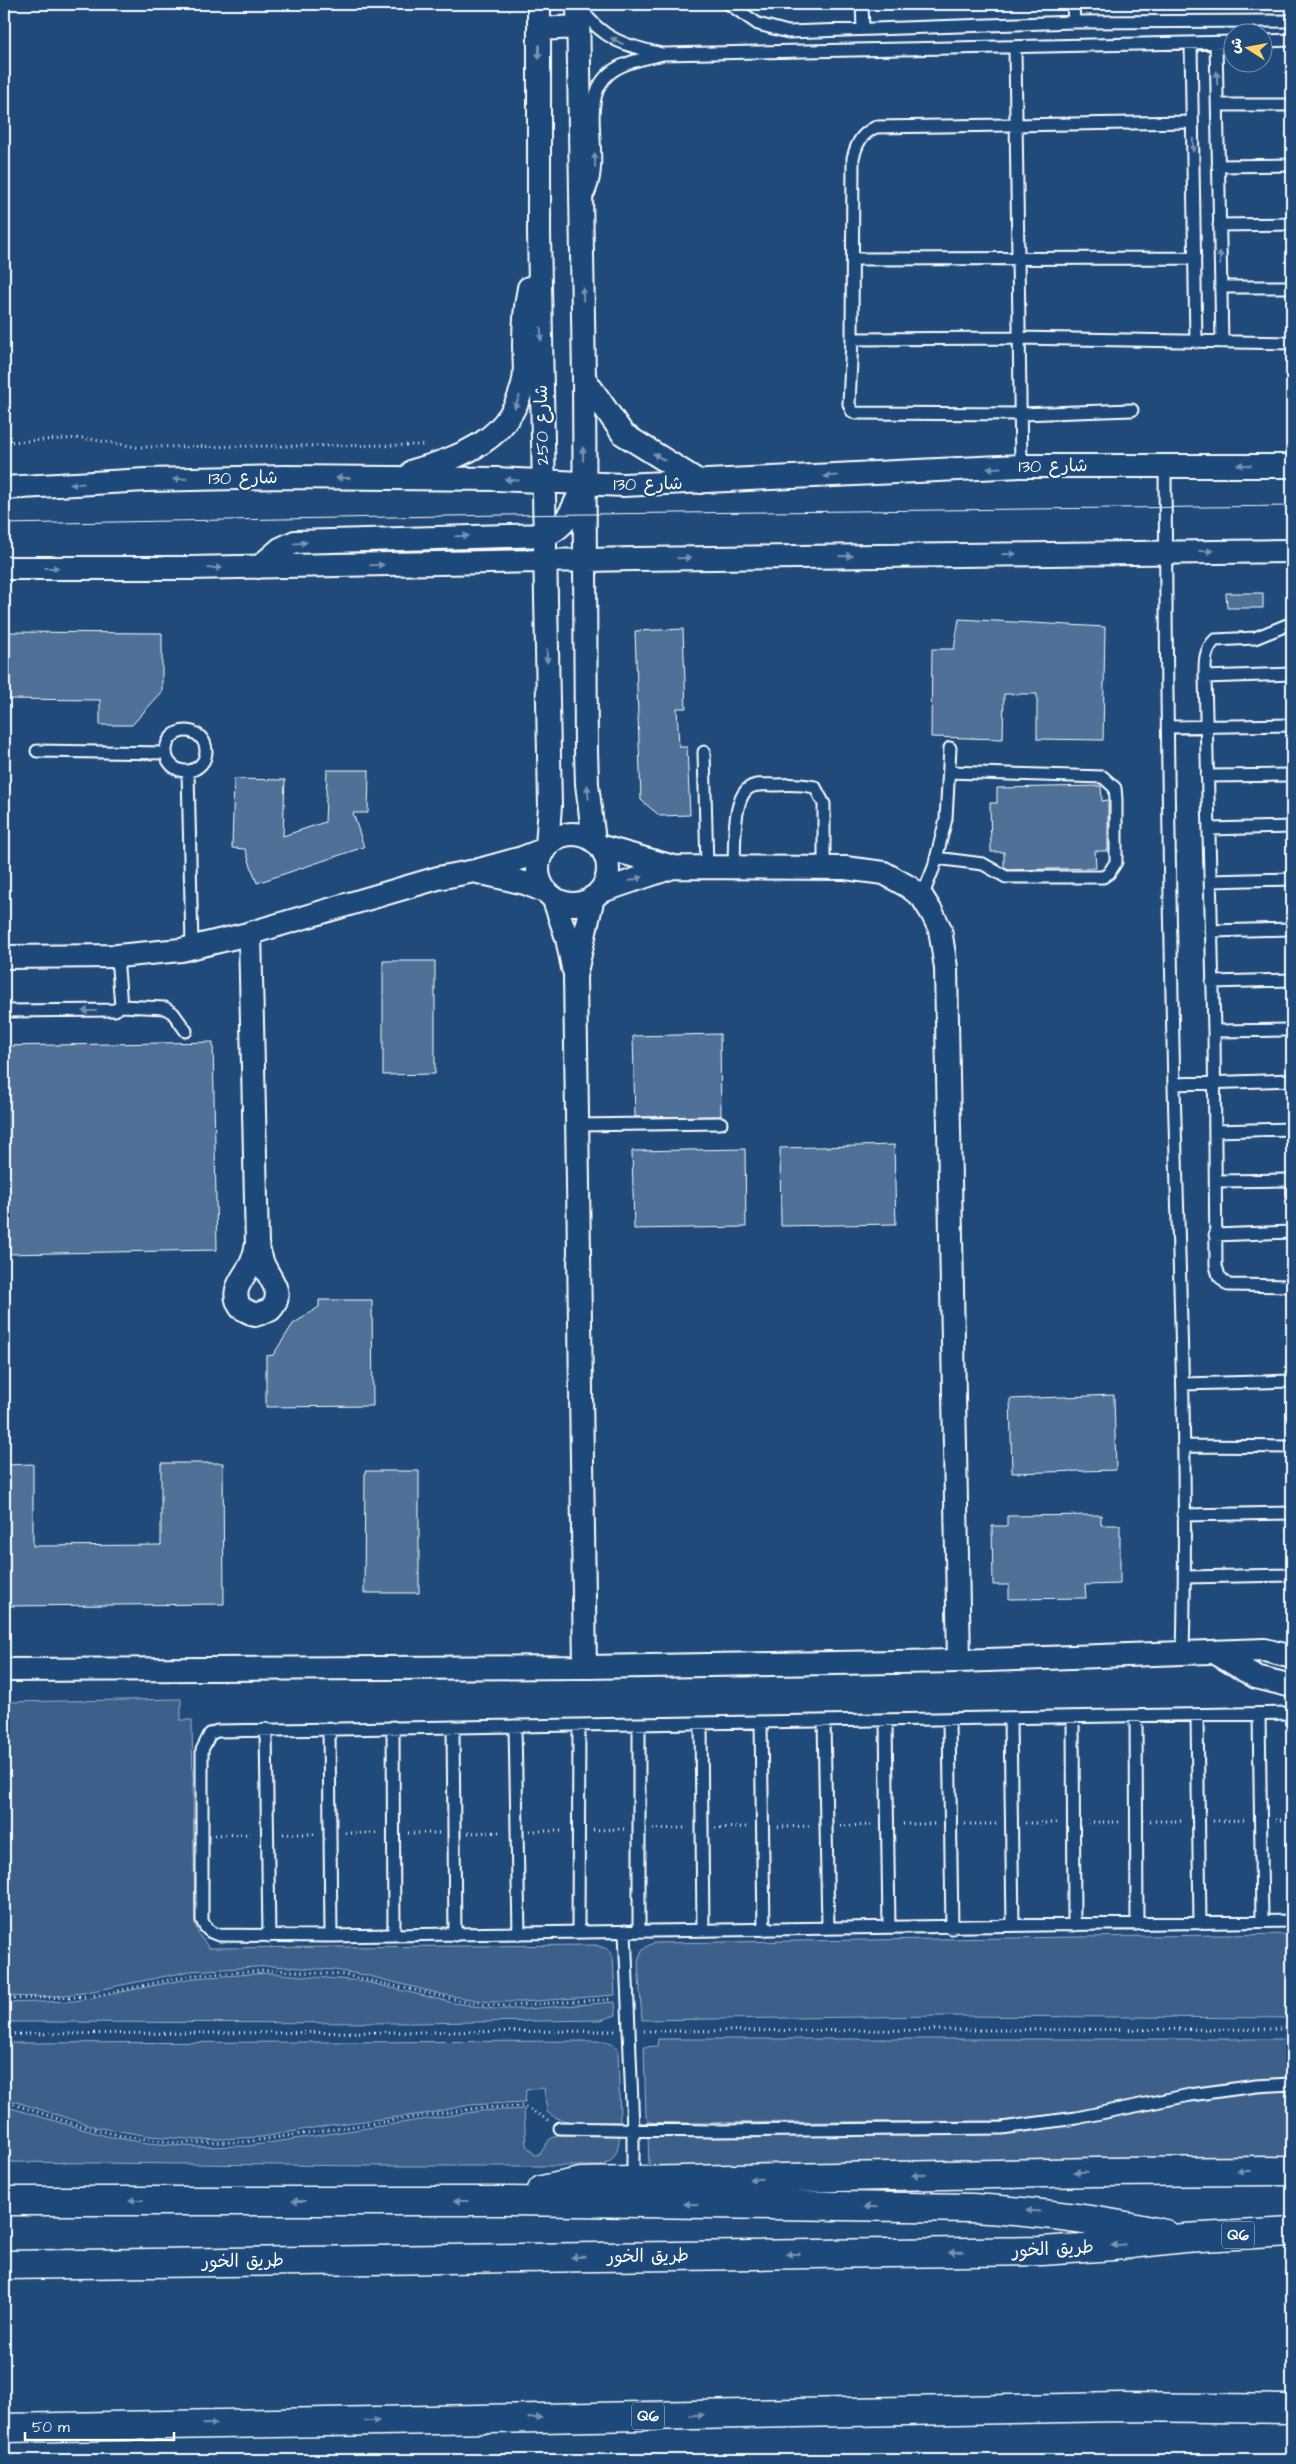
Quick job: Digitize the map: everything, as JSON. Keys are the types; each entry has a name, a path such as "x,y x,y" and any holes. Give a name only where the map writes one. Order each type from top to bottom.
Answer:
{"highway":[{"path":"510,2201 543,2190 581,2182 1096,2172 1292,2171"},
{"path":"4,2192 38,2200"},
{"path":"4,2201 510,2201 972,2208 1043,2212 1114,2222 1184,2238"},
{"name":"طريق الخور","path":"4,2265 1042,2250 1113,2246 1184,2238 1292,2232"},
{"name":"Q6","path":"4,2428 1110,2407 1292,2409"}],"street":[{"name":"شارع 250","path":"539,4 539,233 550,806 546,847"},
{"path":"575,976 596,895 608,872 606,858 596,843 586,750 584,378 578,4"},
{"path":"539,29 578,27"},
{"path":"391,478 469,452 498,431 513,411 524,378 526,306 539,233"},
{"path":"584,378 624,434 700,482"},
{"name":"شارع 130","path":"4,488 156,480 391,478 496,479 623,485 1021,466 1292,466"},
{"path":"259,567 280,549 295,542 544,535 561,528 569,516 584,484"},
{"path":"4,568 259,567 1292,551"},
{"path":"4,957 117,956 163,953 192,947 250,933 438,878 475,871 522,858 566,835 580,835 596,843 674,867 824,867 866,869 884,873 909,887 922,897 940,929 946,968 959,1661"},
{"path":"546,847 540,858 538,872 540,880 550,895 566,938 575,976 585,1667"},
{"path":"475,871 525,883 573,904 674,867"},
{"path":"250,933 258,1245"},
{"path":"4,1670 585,1667 959,1661 1265,1650 1292,1657"},
{"path":"1216,1653 1256,1677 1292,1686"}],"lane":[{"path":"578,4 602,32 626,46 664,54 1015,49 1224,43"},
{"path":"729,4 758,24 788,32 1074,22 1292,21"},
{"path":"862,4 863,29"},
{"path":"1073,4 1074,22"},
{"path":"1274,41 1292,40"},
{"path":"1216,43 1222,342"},
{"path":"1191,44 1196,342"},
{"path":"1015,49 1021,466"},
{"path":"581,206 594,179 596,163 592,110 599,86 625,64 664,54"},
{"path":"1218,105 1292,105"},
{"path":"1132,410 1021,414 856,413 849,404 854,259 853,158 857,143 867,131 876,127 1192,122"},
{"path":"1218,166 1292,165"},
{"path":"1220,225 1292,224"},
{"path":"854,259 1195,258"},
{"path":"1220,287 1292,287"},
{"path":"852,339 1019,338 1292,344"},
{"path":"1165,465 1174,1084 1183,1384 1182,1515 1185,1577 1183,1653"},
{"path":"1292,623 1255,638 1215,640 1206,654 1205,678 1214,1031 1216,1266 1223,1282 1238,1287 1292,1286"},
{"path":"1205,678 1292,674"},
{"path":"1169,727 1292,725"},
{"path":"191,732 198,735 203,741 205,756 202,763 188,771 174,767 166,753 170,739 176,734 191,732"},
{"path":"922,897 936,858 946,819 950,748"},
{"path":"37,751 166,753"},
{"path":"704,752 707,867"},
{"path":"188,771 192,947"},
{"path":"936,858 983,864 1006,877 1103,877 1109,873 1116,862 1116,799 1114,788 1103,776 948,772"},
{"path":"1207,776 1292,775"},
{"path":"734,867 736,816 741,797 748,788 756,785 798,784 815,787 824,804 824,867"},
{"path":"1208,829 1292,827"},
{"path":"1210,881 1292,878"},
{"path":"1211,931 1292,928"},
{"path":"117,956 121,1006"},
{"path":"1212,982 1292,980"},
{"path":"4,1011 115,1010 121,1006 165,1008 173,1013 186,1030"},
{"path":"1214,1031 1292,1030"},
{"path":"1174,1084 1292,1080"},
{"path":"577,1125 721,1123"},
{"path":"1215,1131 1292,1129"},
{"path":"1216,1181 1292,1180"},
{"path":"1216,1235 1292,1232"},
{"path":"1183,1384 1292,1381"},
{"path":"1183,1446 1292,1447"},
{"path":"1182,1515 1292,1513"},
{"path":"1185,1577 1292,1575"},
{"path":"1292,1713 217,1731 210,1734 204,1742 202,1920 205,1928 212,1933 269,1936 952,1928 1013,1925 1292,1921"},
{"path":"1259,1714 1262,1921"},
{"path":"1197,1716 1200,1923"},
{"path":"1136,1717 1137,1924"},
{"path":"1073,1718 1074,1925"},
{"path":"1010,1719 1013,1925"},
{"path":"949,1720 952,1928"},
{"path":"886,1721 889,1928"},
{"path":"824,1722 828,1928"},
{"path":"701,1723 703,1930"},
{"path":"761,1723 764,1930"},
{"path":"578,1932 579,1725"},
{"path":"639,1931 640,1725"},
{"path":"515,1726 519,1934"},
{"path":"393,1727 394,1935"},
{"path":"453,1727 455,1935"},
{"path":"329,1728 331,1936"},
{"path":"266,1729 269,1936"},
{"path":"625,1931 633,2128 632,2181"},
{"path":"560,2128 720,2130 1002,2128 1076,2118 1190,2095 1256,2086 1292,2084"}],"path":[{"path":"7,442 82,438 137,448 430,444"},
{"path":"4,2000 74,1998 99,1995 184,1976 218,1972 277,1970 345,1975 440,1997 490,2005 509,2006 628,1998"},
{"path":"4,2034 1292,2029"},
{"path":"4,2102 74,2124 122,2136 178,2143 246,2142 479,2108 513,2106 524,2106 560,2128"}],"shaded area":[{"path":"181,1699 181,1720 192,1720 195,1924 199,1935 209,1948 596,1945 610,1950 613,1957 615,1995 522,2002 490,2002 445,1995 365,1975 334,1970 272,1966 191,1971 83,1993 45,1997 4,1996 4,1702"},
{"path":"1292,1934 1292,2018 943,2016 642,2020 638,1963 643,1950 654,1943"},
{"path":"269,1973 362,1981 454,2003 494,2009 526,2009 615,2002 616,2015 601,2020 415,2023 4,2022 4,2003 75,2001 193,1978"},
{"path":"658,2039 1292,2039 1292,2076 1190,2089 1072,2113 1001,2121 654,2123 646,2117 644,2047 657,2046"},
{"path":"604,2041 612,2043 618,2049 620,2122 582,2122 562,2120 554,2117 547,2112 544,2088 526,2090 525,2102 470,2105 424,2114 330,2125 262,2137 199,2140 149,2136 96,2127 4,2098 4,2043"},
{"path":"1292,2090 1292,2162 649,2169 648,2134 925,2136 1007,2132 1076,2124 1216,2097"},
{"path":"4,2106 106,2136 147,2143 197,2147 248,2146 480,2111 524,2109 526,2145 535,2155 540,2154 550,2139 558,2135 620,2133 616,2154 606,2164 600,2166 369,2166 4,2162"}],"building":[{"path":"1226,593 1263,593 1263,608 1227,608"},
{"path":"959,619 1105,627 1103,740 1037,739 1037,694 1004,694 1003,739 931,737 932,649 954,649"},
{"path":"683,629 686,708 677,708 679,747 687,747 690,815 660,816 641,800 635,631"},
{"path":"4,632 162,633 162,692 132,725 100,725 100,700 4,699"},
{"path":"327,770 369,770 368,813 353,813 364,847 257,883 245,849 232,848 234,779 285,780 283,836 325,822"},
{"path":"1101,786 1102,801 1108,800 1108,851 1095,851 1096,868 1008,870 1004,867 1004,852 991,852 990,803 997,803 997,788"},
{"path":"383,961 435,961 435,1074 383,1075"},
{"path":"720,1034 721,1116 635,1117 633,1036"},
{"path":"213,1042 217,1250 4,1254 4,1046"},
{"path":"894,1145 896,1224 781,1226 780,1148"},
{"path":"745,1149 746,1227 634,1229 632,1151"},
{"path":"319,1300 372,1300 373,1406 266,1407 266,1356 273,1355 293,1324 319,1307"},
{"path":"1114,1395 1116,1470 1012,1473 1010,1399"},
{"path":"161,1463 223,1463 224,1604 4,1606 4,1465 33,1464 33,1546 161,1545"},
{"path":"365,1471 419,1471 419,1593 364,1593"},
{"path":"1101,1515 1101,1525 1120,1525 1120,1584 1085,1585 1086,1598 1009,1599 1009,1585 993,1585 992,1526 1007,1526 1007,1516"}],"tram line":[{"path":"4,524 503,515 1292,506"}]}
